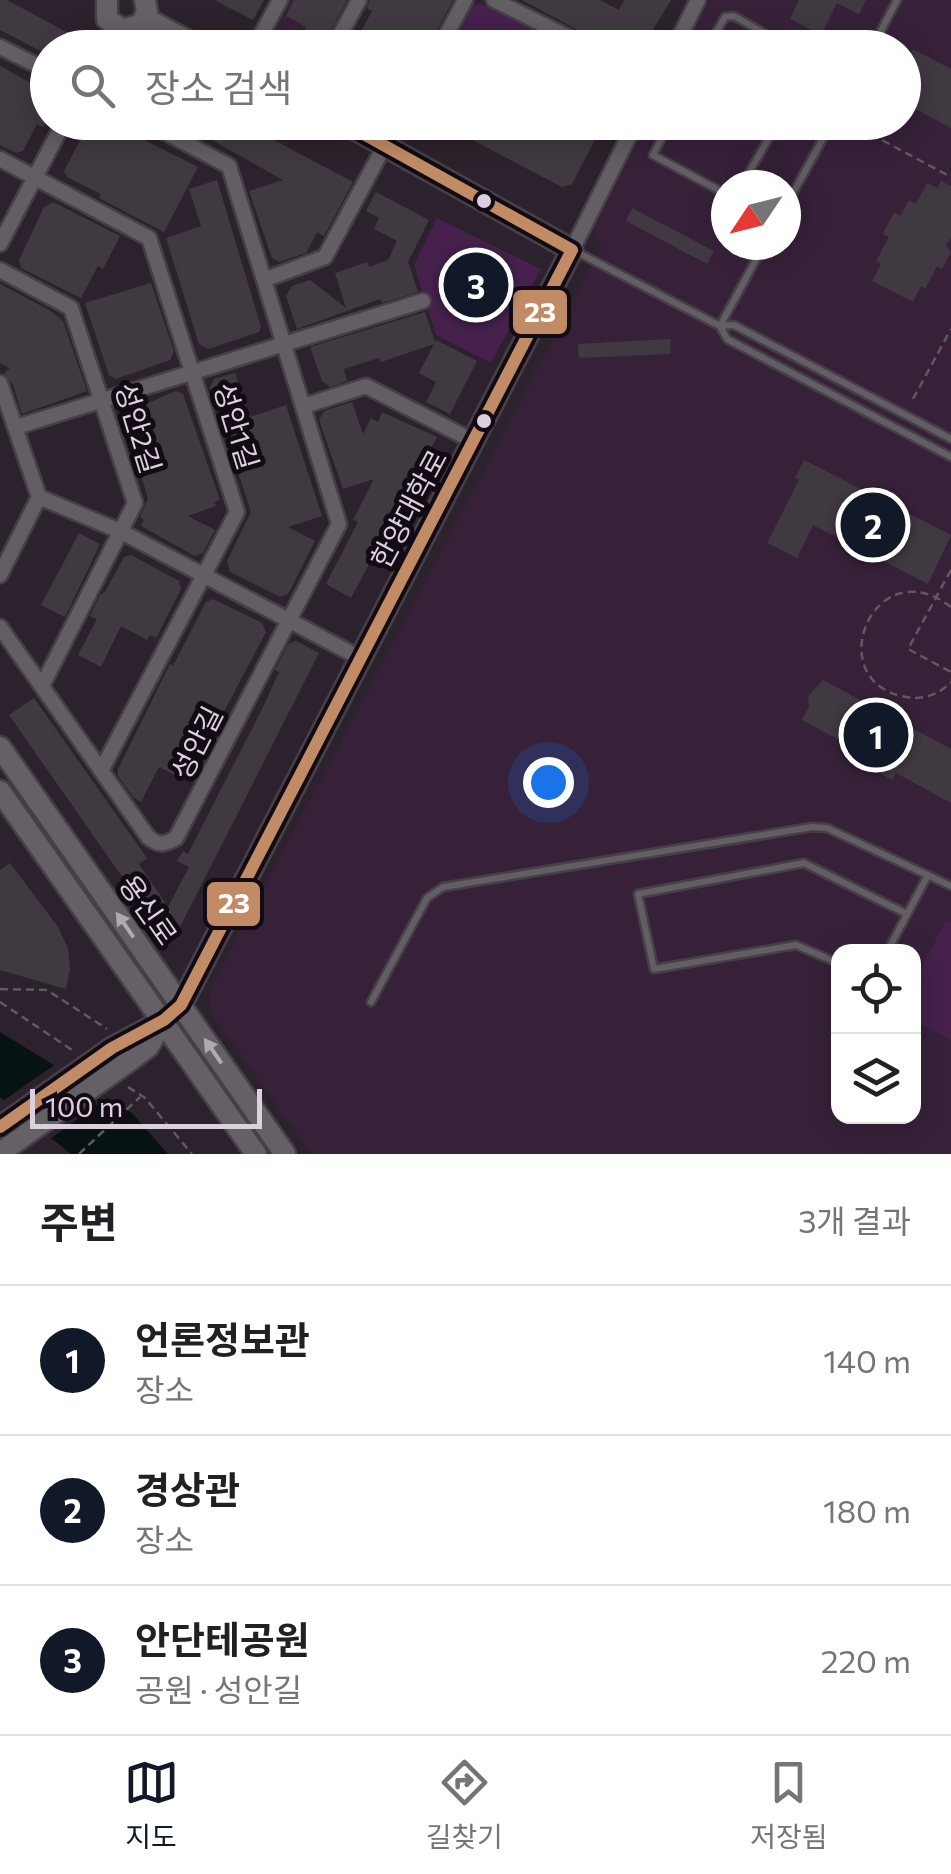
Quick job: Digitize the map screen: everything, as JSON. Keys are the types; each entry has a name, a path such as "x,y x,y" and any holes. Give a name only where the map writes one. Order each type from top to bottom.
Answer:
{"street":[{"path":"106,0 105,13 117,28 136,28 145,9 175,30"},
{"path":"264,30 280,0"},
{"path":"343,30 359,0"},
{"path":"449,30 465,0"},
{"path":"494,0 543,30"},
{"path":"683,30 698,0"},
{"path":"0,47 30,63"},
{"path":"0,244 55,140"},
{"name":"성안길","path":"0,628 148,837 165,845 176,838 339,524 229,166 180,140"},
{"path":"374,140 572,250 627,140"},
{"path":"264,280 326,257 385,146"},
{"name":"성안1길","path":"0,159 149,238 236,512 100,771"},
{"name":"한양대학로","path":"0,1127 119,1044 164,1020 180,1005 572,250"},
{"name":"성안2길","path":"0,270 72,308 135,503 42,686"},
{"path":"16,427 423,301"},
{"path":"0,383 39,497 0,575"},
{"path":"304,406 366,386 475,442"},
{"path":"39,497 122,532 362,659"},
{"name":"용신로","path":"0,747 284,1154"},
{"name":"용신로","path":"0,791 256,1154"},
{"name":"한양대학로","path":"0,1153 148,1047 164,1020"}],"lane":[{"path":"881,30 897,0"},
{"path":"717,30 725,17 734,16 758,30"},
{"path":"661,140 653,155 711,186"},
{"path":"751,170 768,140"},
{"path":"801,179 822,140"},
{"path":"572,250 720,326 734,325 951,439"},
{"path":"720,326 756,260"},
{"path":"720,326 727,338 951,457"},
{"path":"371,1002 427,898 443,887 812,827 828,828 951,886"},
{"path":"831,960 796,945 654,969 638,894 804,863 907,914"},
{"path":"891,944 928,874"}],"path":[{"path":"882,140 951,177"},
{"path":"913,400 951,329"},
{"path":"951,570 908,649 951,672"},
{"path":"951,607 922,592 888,598 874,608 860,640 869,674 896,696 931,696 951,682"},
{"path":"0,989 47,990 119,1044"},
{"path":"80,1154 142,1096"}],"shaded area":[{"path":"286,0 323,0 344,11 334,30 270,30"},
{"path":"709,0 951,0 951,1154 311,1154 212,1014 209,992 602,247 594,236 593,220 636,140 921,140 921,30 693,30"},
{"path":"480,3 532,30 460,30 472,6"},
{"path":"437,218 541,269 491,363 436,335 414,265"},
{"path":"946,920 951,922 951,1040 921,1024 921,969"},
{"path":"0,1032 132,1113 168,1154 71,1154 0,1097"}],"pier":[{"path":"60,1061 112,1094 47,1141 0,1103"}],"building":[{"path":"0,0 7,0 63,30 30,30 30,46 0,30"},
{"path":"214,0 264,0 253,20"},
{"path":"294,0 347,0 331,30 304,30 306,27 286,16"},
{"path":"370,0 453,0 437,30 362,30 372,11 367,8"},
{"path":"522,0 600,0 619,10 624,0 671,0 653,30 578,30"},
{"path":"799,0 866,0 859,14 837,3 824,30 811,30 790,19"},
{"path":"921,53 951,69 951,128 921,112"},
{"path":"0,66 30,82 30,138 23,151 16,153 0,145"},
{"path":"80,140 145,140 198,167 164,232 99,198 101,194 67,177 64,171"},
{"path":"212,140 274,140 353,182 324,236 317,232 306,253 279,262 272,258 249,191 283,180"},
{"path":"472,140 595,140 572,184 562,187"},
{"path":"217,180 261,327 259,332 208,349 199,344 166,238 201,226 189,189"},
{"path":"941,181 951,186 951,237 946,246 951,252 942,269 937,266 925,289 921,286 913,302 872,281 881,264 876,261 889,237 883,234 894,212 900,216 909,200 916,204 927,183 938,188"},
{"path":"376,192 429,220 408,262 418,292 382,303 380,299 297,329 286,296 292,286 310,280 346,308 335,273 367,262 369,267 388,260 397,241 374,229 379,218 366,211"},
{"path":"53,202 120,236 103,269 98,266 81,298 21,268 19,260 44,207"},
{"path":"632,208 711,249 711,257 707,264 626,221"},
{"path":"151,283 174,351 170,360 116,379 109,375 85,303"},
{"path":"0,284 63,321 87,391 22,414 13,385 4,373 10,368 0,363"},
{"path":"425,312 435,342 477,361 450,414 426,402 436,382 419,373 434,344 381,362 379,358 344,369 347,381 330,387 322,381 310,347"},
{"path":"670,339 671,354 579,358 578,344"},
{"path":"235,373 250,417 286,405 322,516 288,527 315,541 288,594 280,597 230,572 227,561 251,512 210,387 214,379"},
{"path":"176,391 183,394 220,500 214,502 216,506 188,516 215,530 203,553 195,556 141,526 144,520 140,517 148,498 124,421 127,412"},
{"path":"352,402 363,434 371,418 378,422 382,412 437,437 351,598 326,584 358,522 353,520 374,479 343,489 319,420 324,411"},
{"path":"804,460 951,535 928,584 813,525 797,558 767,543 799,480 795,478"},
{"path":"79,533 100,544 65,617 41,605"},
{"path":"131,555 179,581 181,589 156,638 150,635 147,640 121,626 101,667 78,655 97,619 90,616 100,595 124,557"},
{"path":"213,599 262,623 266,632 220,719 216,717 186,781 159,767 141,802 118,776 118,769 170,664 173,666 206,602"},
{"path":"296,641 319,653 176,935 165,938 9,715 34,698 147,858 139,864 168,907 189,867 177,861 183,851 188,854 265,703 288,644"},
{"path":"823,680 951,749 951,803 896,773 892,780 861,763 865,754 802,720 809,707 808,696"},
{"path":"10,863 58,927 68,948 70,969 66,989 0,970 0,870"}],"transit line":[{"name":"23","path":"0,1127 181,1005 572,250 374,140"}],"place":[{"name":"안단테공원","path":"476,285"},
{"name":"경상관","path":"873,525"},
{"name":"언론정보관","path":"876,735"}]}
